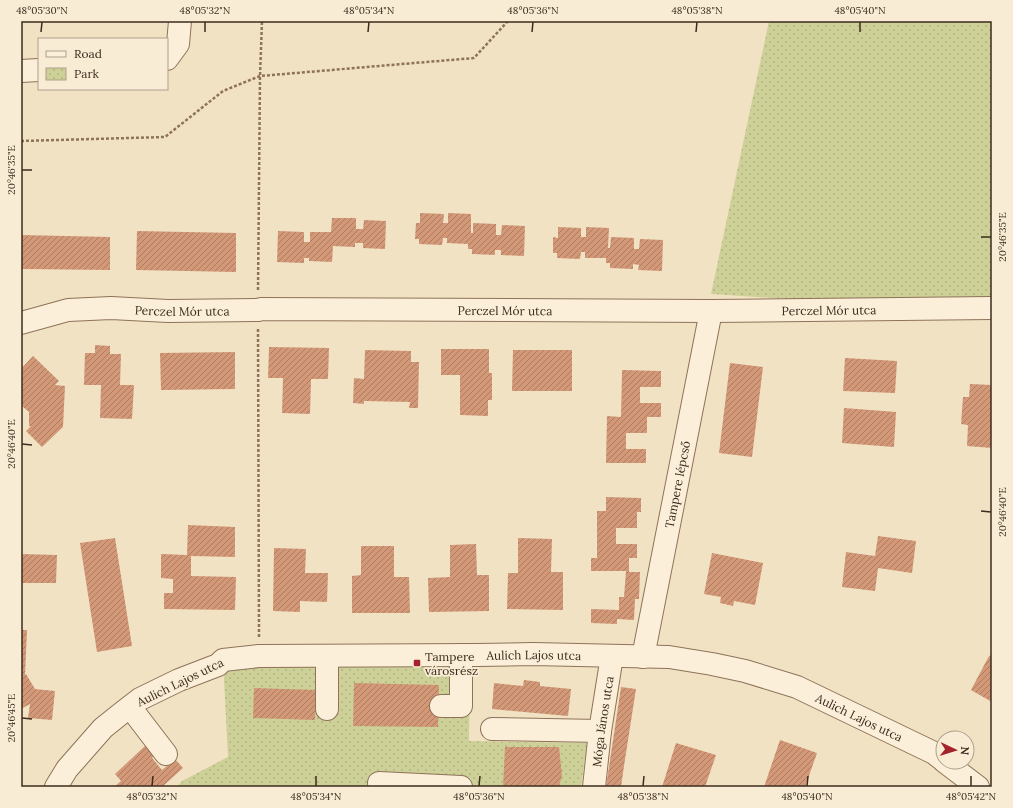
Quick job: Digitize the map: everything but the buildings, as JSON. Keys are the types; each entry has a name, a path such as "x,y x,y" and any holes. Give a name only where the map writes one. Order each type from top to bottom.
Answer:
{"street":[{"path":"168,58 178,44 180,21"},
{"path":"21,71 38,70"},
{"name":"Perczel Mór utca","path":"21,323 68,310 104,308 168,311 261,309 711,311 992,308"},
{"name":"Tampere lépcső","path":"643,657 711,311"},
{"name":"Aulich Lajos utca","path":"56,787 67,769 104,728 140,699 179,680 218,664 223,660 259,656 461,656 533,654 669,657 745,671 797,688 935,754"},
{"path":"327,656 327,708"},
{"path":"441,706 461,706 461,656"},
{"name":"Móga János utca","path":"594,787 600,731 612,656"},
{"path":"130,707 166,754"},
{"path":"492,729 600,731"},
{"path":"956,770 978,787"},
{"path":"379,783 461,787"}],"path":[{"path":"259,656 258,310 260,76 262,21"},
{"path":"21,141 165,137 223,91 260,76 474,58 508,21"}],"green space":[{"path":"769,21 992,21 992,312 711,294"},
{"path":"470,655 469,741 587,743 581,787 177,787 182,781 228,757 223,660"}],"place":[{"name":"Tampere városrész","path":"417,663"}]}
